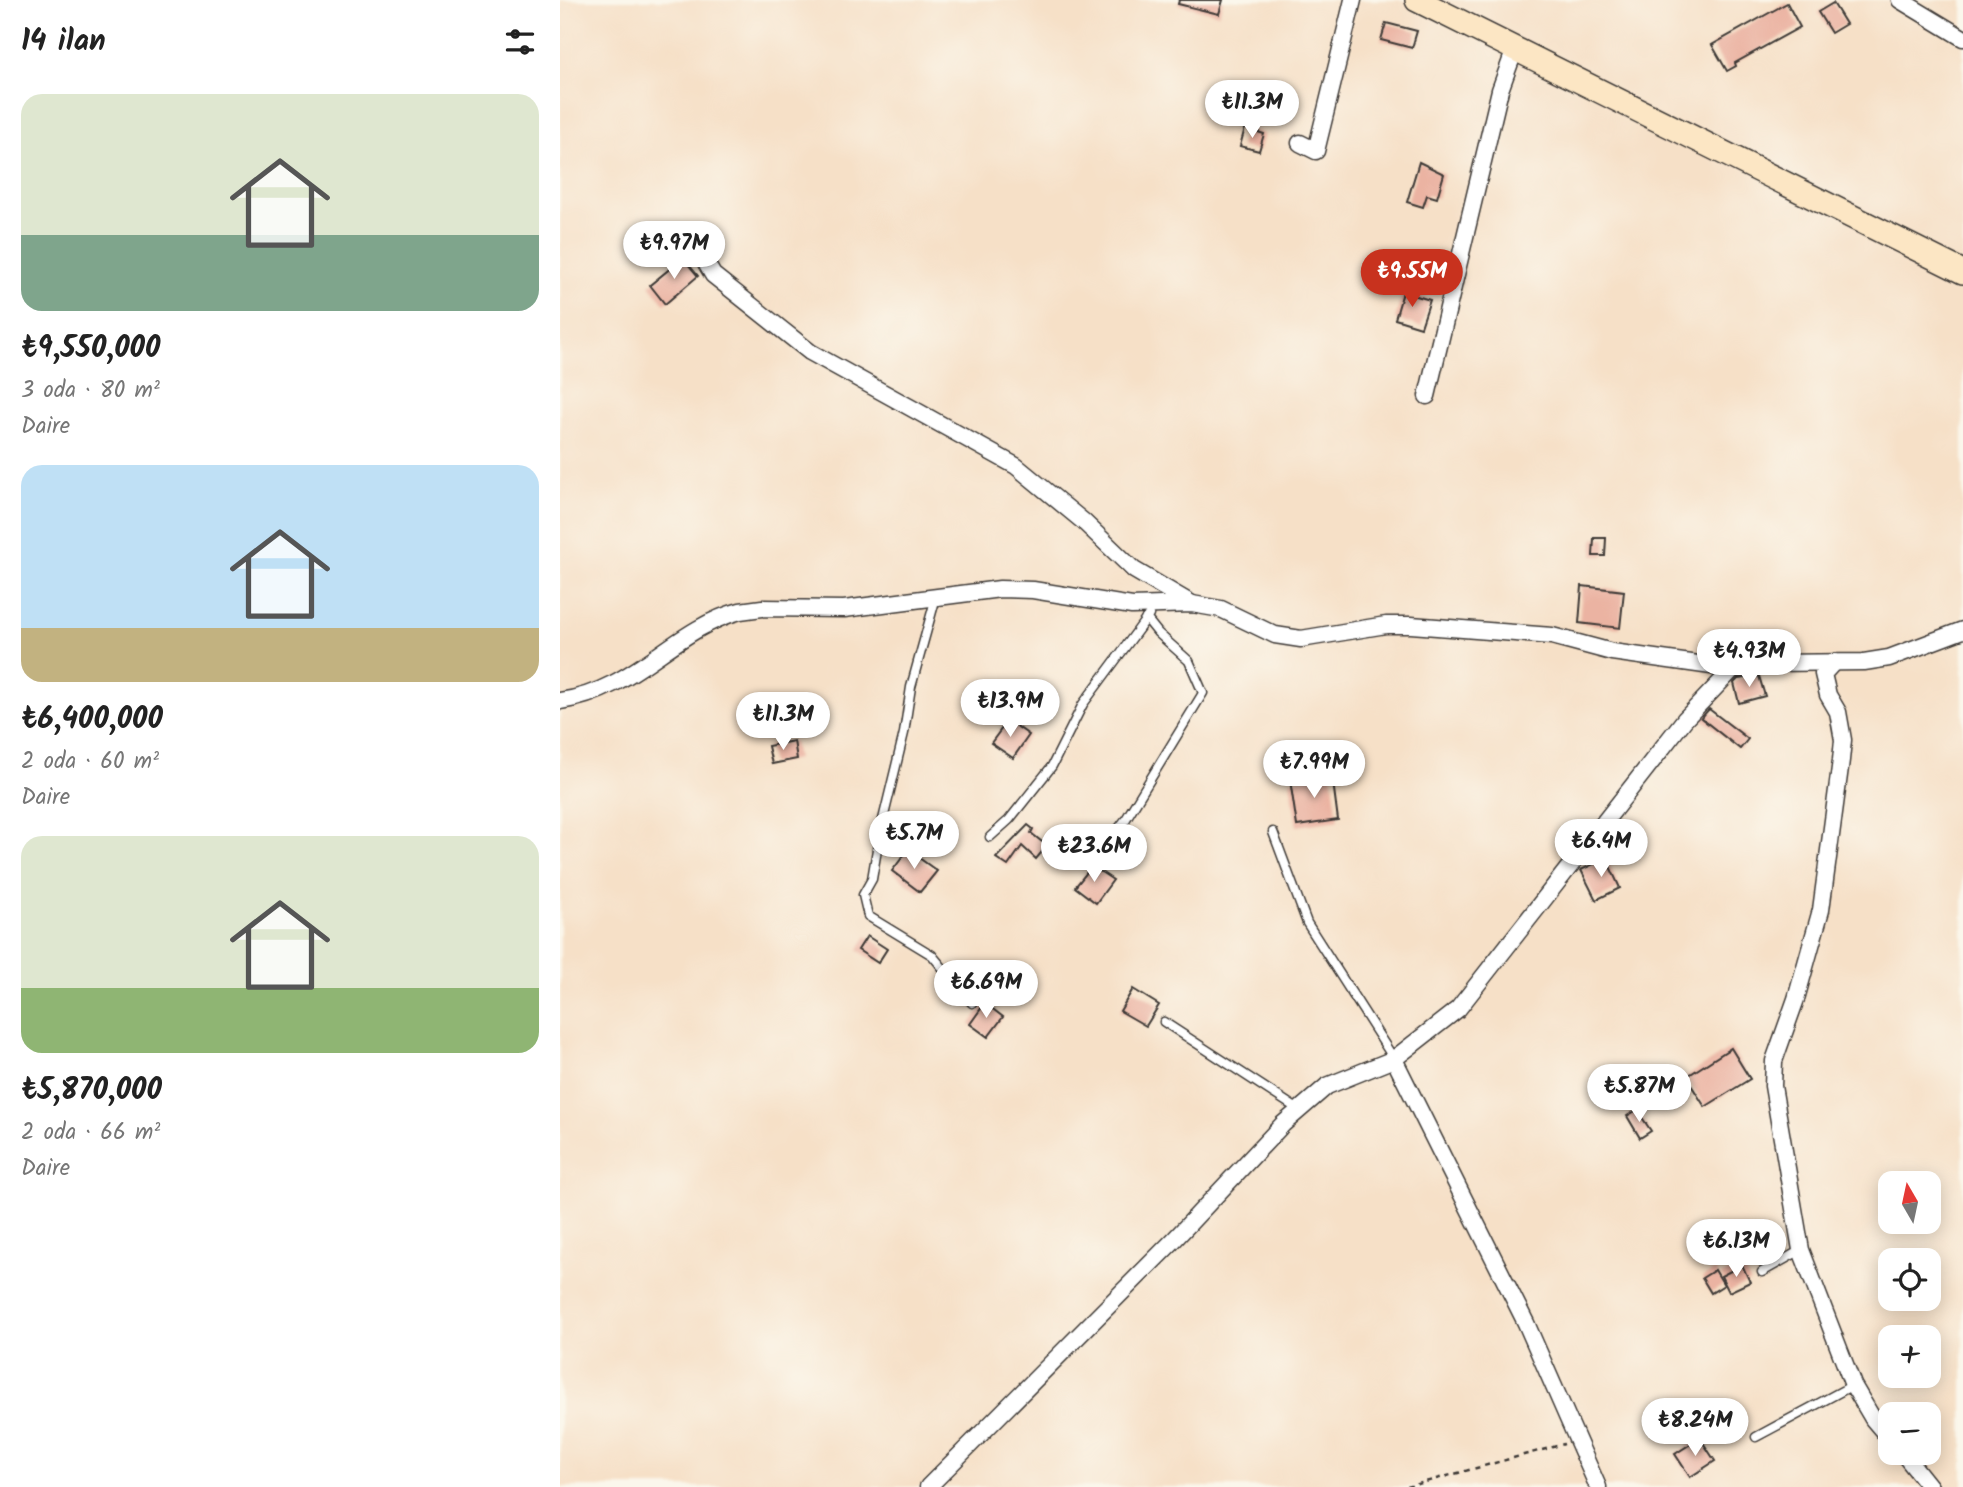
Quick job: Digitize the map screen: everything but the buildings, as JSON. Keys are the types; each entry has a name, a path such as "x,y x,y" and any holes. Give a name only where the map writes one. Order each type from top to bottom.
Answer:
{"street":[{"path":"1300,143 1316,151 1353,0"},
{"path":"1417,0 1963,272"},
{"path":"1900,0 1963,38"},
{"path":"1427,396 1500,90 1515,49"},
{"path":"706,263 713,275 810,352 1016,466 1084,522 1135,569 1192,604 1221,609 1275,635 1301,639 1386,625 1411,625 1552,636 1612,652 1733,669 1773,663 1889,658 1963,630"},
{"path":"560,701 605,688 645,667 693,630 721,616 762,608 844,609 1000,589 1032,590 1150,613 1192,604"},
{"path":"1834,662 1824,674 1824,684 1838,712 1843,740 1821,910 1796,999 1783,1027 1774,1061 1773,1086 1801,1250 1853,1385 1878,1425"},
{"path":"928,1487 1076,1340 1299,1110 1327,1086 1394,1059 1458,1009 1685,719 1733,669"},
{"path":"1394,1059 1526,1323 1598,1487"},
{"path":"1912,1465 1930,1487"}],"lane":[{"path":"936,597 911,687 904,733 880,832 872,879 863,895 867,916 932,955 972,1003"},
{"path":"990,837 1009,820 1052,766 1083,704 1150,613"},
{"path":"1091,853 1106,845 1126,818 1203,693 1189,661 1158,633 1150,613"},
{"path":"1273,832 1307,923 1394,1059"},
{"path":"1164,1021 1299,1110"},
{"path":"1762,1272 1801,1250"},
{"path":"1756,1437 1853,1385"}],"path":[{"path":"1407,1487 1577,1440"}]}
